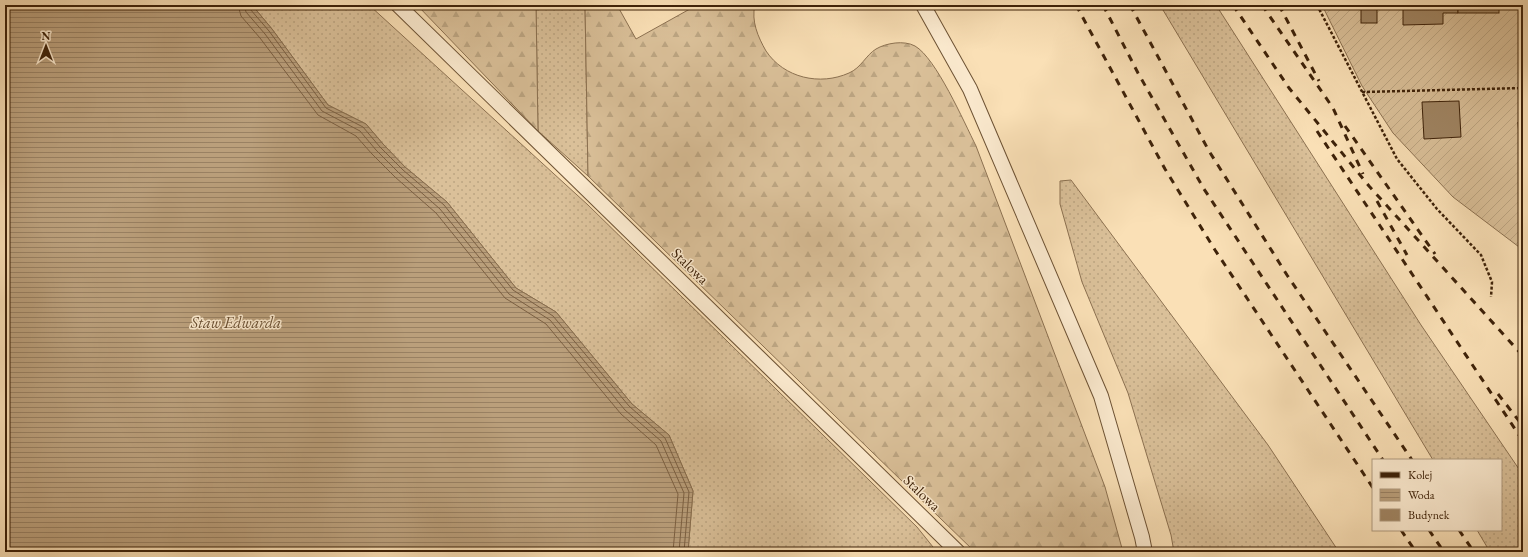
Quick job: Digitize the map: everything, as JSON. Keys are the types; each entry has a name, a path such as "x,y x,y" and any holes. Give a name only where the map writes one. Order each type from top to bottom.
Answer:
{"lane":[{"name":"Stalowa","path":"398,5 958,552"},
{"path":"923,5 970,89 1101,396 1145,552"}],"path":[{"path":"1318,5 1388,142 1401,164 1437,209 1480,255 1492,282 1491,297"},
{"path":"1362,92 1523,88"}],"green space":[{"path":"252,5 369,5 588,205 917,527 937,552 688,552 693,491 669,435 632,404 556,312 516,288 447,202 405,167 366,124 328,105 272,29"},
{"path":"417,5 536,5 538,131"},
{"path":"536,5 585,5 588,176 538,131"},
{"path":"585,5 617,5 636,39 697,5 755,5 754,17 756,29 766,51 782,68 803,77 815,79 838,77 849,73 857,68 876,49 885,45 900,43 911,44 923,53 932,63 949,92 976,146 1105,487 1123,552 975,552 588,176"},
{"path":"1160,5 1216,5 1421,325 1523,475 1523,552 1490,552 1478,531 1502,531 1502,459 1432,459"},
{"path":"1322,5 1523,5 1523,250 1453,197 1393,133 1362,86"},
{"path":"1071,180 1268,445 1339,552 1174,552 1171,535 1128,393 1082,282 1060,204 1060,181"}],"water":[{"name":"Staw Edwarda","path":"5,5 252,5 272,29 328,105 366,124 405,167 447,202 516,288 556,312 632,404 669,435 693,491 688,552 5,552"}],"building":[{"path":"1361,5 1377,5 1377,23 1361,23"},
{"path":"1403,5 1458,5 1458,13 1443,13 1443,24 1403,25"},
{"path":"1458,5 1499,5 1499,13 1458,13"},
{"path":"1459,101 1461,137 1424,139 1422,102"},
{"path":"1518,122 1523,122 1523,155 1520,155"}],"railway":[{"path":"1076,5 1165,169 1215,250 1372,486"},
{"path":"1103,5 1138,73 1204,189 1382,459"},
{"path":"1130,5 1209,151 1287,275 1411,459"},
{"path":"1233,5 1289,88 1369,186 1523,356"},
{"path":"1262,5 1333,108 1363,174"},
{"path":"1279,5 1319,81"},
{"path":"1345,126 1435,254"},
{"path":"1317,131 1523,441"},
{"path":"1377,201 1407,255"},
{"path":"1498,394 1523,426"},
{"path":"1402,531 1416,552"},
{"path":"1430,531 1444,552"},
{"path":"1460,531 1474,552"}]}
